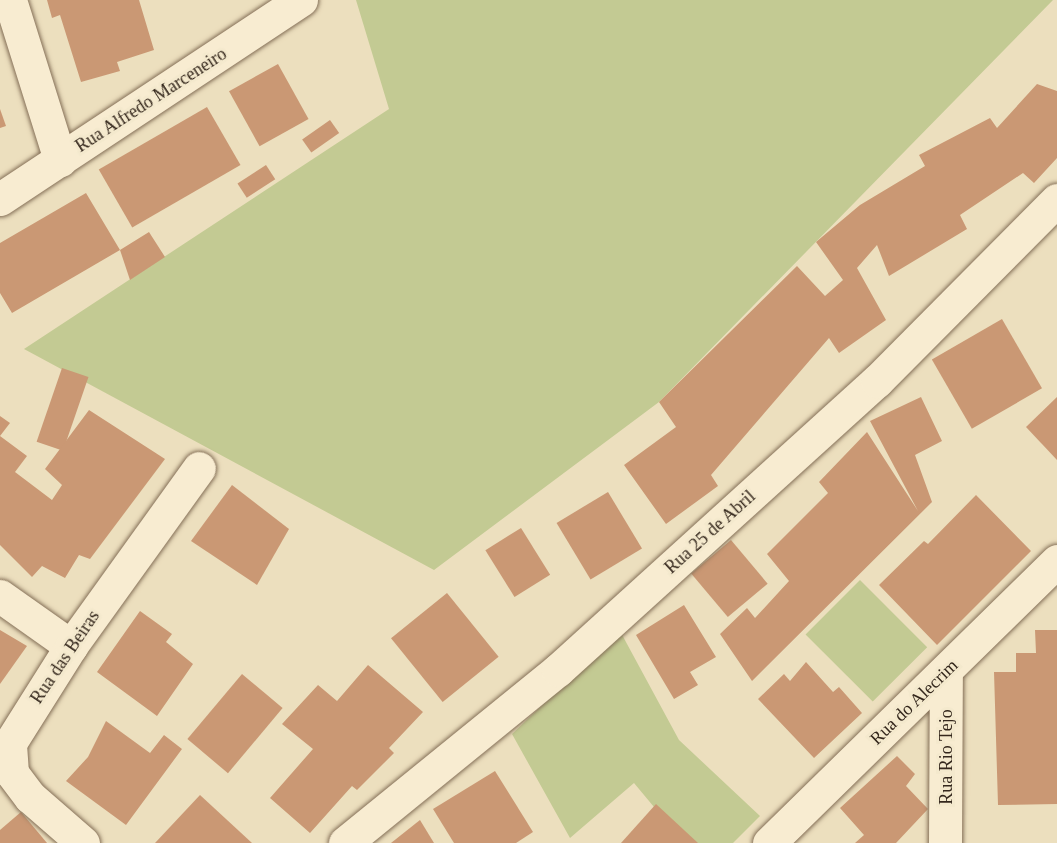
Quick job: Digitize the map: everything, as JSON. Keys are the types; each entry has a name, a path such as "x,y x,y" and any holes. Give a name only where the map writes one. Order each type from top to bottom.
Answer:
{"street":[{"path":"10,0 60,160"},
{"name":"Rua Alfredo Marceneiro","path":"0,199 301,0"},
{"name":"Rua 25 de Abril","path":"345,843 468,746 603,630 877,381 1057,200"},
{"name":"Rua das Beiras","path":"83,843 30,797 12,773 10,743 71,646 199,468"},
{"name":"Rua do Alecrim","path":"769,843 1057,561"},
{"path":"0,596 71,646"},
{"name":"Rua Rio Tejo","path":"945,843 946,671"}],"green space":[{"path":"356,0 1053,0 659,402 434,570 24,349 389,109"},
{"path":"860,580 927,647 873,702 806,634"},
{"path":"620,631 679,740 760,816 733,843 684,843 634,783 570,838 512,734"}],"building":[{"path":"47,0 139,0 154,50 117,62 120,71 81,82 60,15 52,18"},
{"path":"278,64 309,119 260,146 229,91"},
{"path":"1037,84 1057,91 1057,158 1034,183 1023,173 960,215 967,229 889,276 877,245 857,268 886,320 839,353 829,338 711,475 718,486 666,524 624,465 676,427 659,402 797,266 825,296 843,280 816,242 860,205 925,166 919,155 990,118 997,128"},
{"path":"207,107 240,165 132,228 99,170"},
{"path":"0,109 6,126 0,128"},
{"path":"330,120 339,133 311,153 302,140"},
{"path":"266,165 275,179 247,198 237,184"},
{"path":"86,193 120,250 12,313 0,293 0,243"},
{"path":"149,232 165,257 130,280 120,250"},
{"path":"1002,319 1042,388 972,429 932,360"},
{"path":"62,368 88,377 63,451 37,442"},
{"path":"921,397 942,441 915,455 932,502 752,681 720,634 747,608 755,618 789,581 767,554 828,493 819,482 867,432 918,511 870,421"},
{"path":"1057,397 1057,460 1026,427"},
{"path":"89,410 165,459 90,559 79,555 65,578 42,566 32,577 0,545 0,436 27,456 15,472 52,500 62,485 45,469"},
{"path":"0,416 10,423 0,436"},
{"path":"232,485 289,529 257,585 191,541"},
{"path":"608,492 642,549 591,579 557,523"},
{"path":"976,495 1031,551 937,645 879,585 924,541 928,544"},
{"path":"521,528 550,575 515,597 485,550"},
{"path":"731,540 768,584 728,617 691,573"},
{"path":"447,593 499,657 443,702 391,638"},
{"path":"684,605 716,657 690,672 698,685 674,699 636,635"},
{"path":"140,611 172,634 166,642 193,664 157,716 97,672"},
{"path":"0,630 27,646 0,684"},
{"path":"1035,630 1057,630 1057,804 998,805 994,672 1016,672 1016,653 1036,653"},
{"path":"806,662 833,692 839,687 862,713 814,758 758,699 784,674 790,681"},
{"path":"368,665 423,712 389,748 394,753 357,790 352,786 310,833 270,798 313,749 282,724 318,685 337,701"},
{"path":"242,674 283,708 228,773 187,739"},
{"path":"106,721 150,753 164,735 182,749 126,825 66,781 88,757"},
{"path":"897,756 915,774 906,786 928,809 896,843 855,843 864,835 840,808"},
{"path":"495,771 533,832 516,843 454,843 433,809"},
{"path":"200,795 252,843 155,843"},
{"path":"656,804 698,843 621,843"},
{"path":"21,812 47,843 0,843 0,830"},
{"path":"420,820 434,843 391,843"}]}
